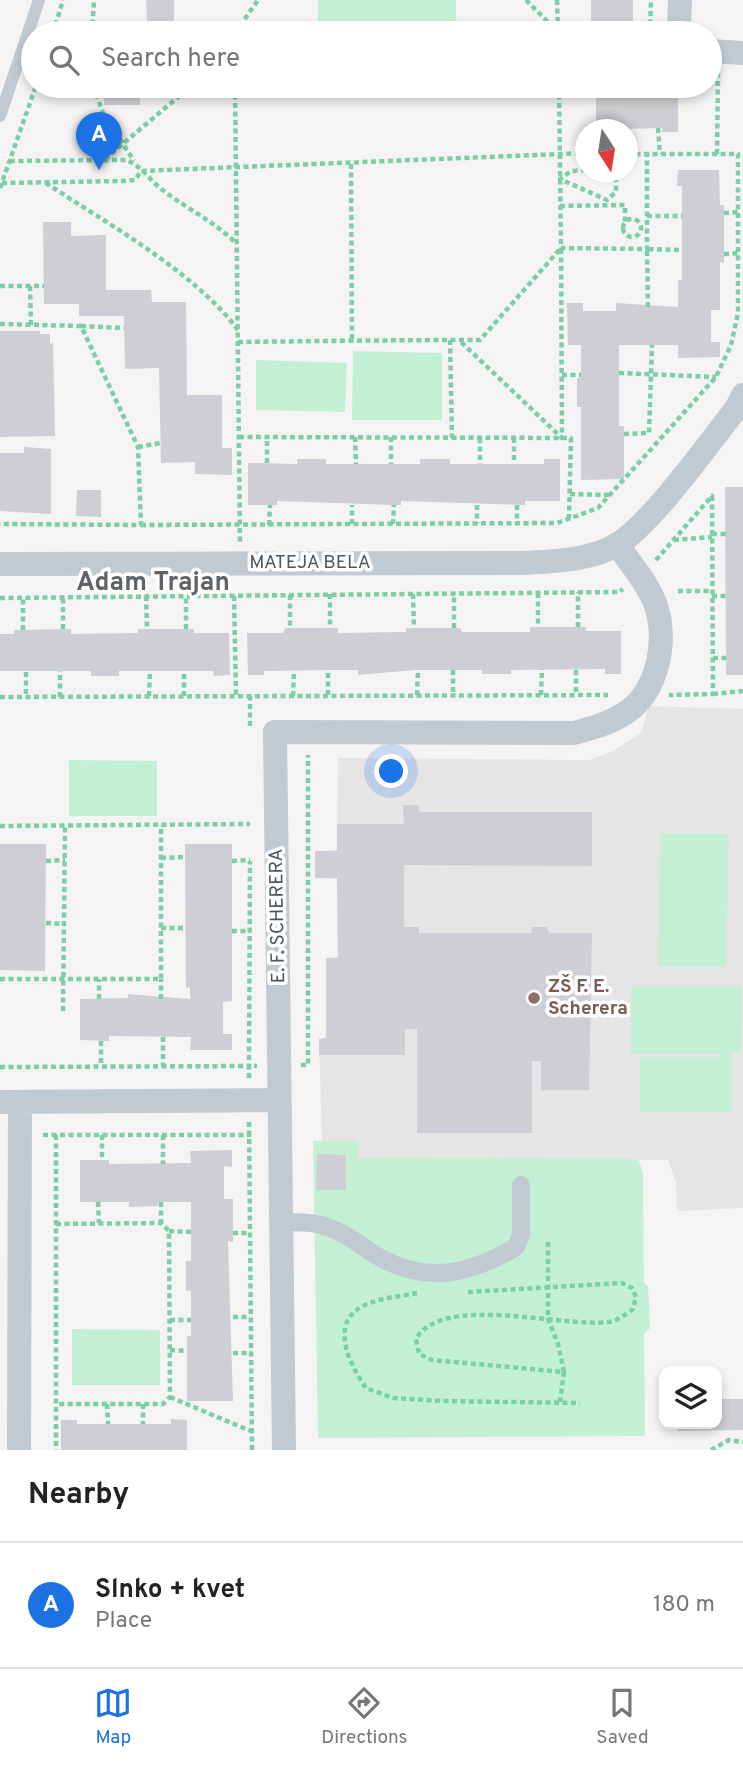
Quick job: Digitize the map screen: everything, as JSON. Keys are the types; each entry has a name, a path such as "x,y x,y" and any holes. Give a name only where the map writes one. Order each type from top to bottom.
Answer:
{"street":[{"path":"679,21 680,0"},
{"path":"722,52 743,53"},
{"name":"MATEJA BELA","path":"0,564 561,561 591,555 617,544 642,522 736,410 743,395"},
{"name":"E. F. SCHERERA","path":"284,1450 275,733 574,733 604,725 627,713 645,695 660,656 662,631 655,601 617,544"},
{"path":"19,1450 20,1135 10,1102 279,1100"},
{"path":"281,1222 321,1224 348,1235 380,1258 408,1269 444,1274 466,1272 516,1247 522,1234 521,1185"}],"lane":[{"path":"32,21 39,0"},
{"path":"0,116 21,54"}],"path":[{"path":"57,21 63,0"},
{"path":"93,21 94,0"},
{"path":"243,21 258,0"},
{"path":"526,0 546,21"},
{"path":"557,0 558,21"},
{"path":"650,21 651,0"},
{"path":"33,98 1,185 135,180 141,171"},
{"path":"97,98 103,113 141,171 163,191 218,225 237,244"},
{"path":"104,160 177,98"},
{"path":"235,98 240,525 236,696"},
{"path":"559,98 562,438"},
{"path":"718,98 718,154"},
{"path":"658,128 660,154"},
{"path":"141,171 575,153"},
{"path":"0,524 557,523 598,508 716,377 731,345 738,313 738,153 638,154"},
{"path":"647,154 647,216 644,228 649,307"},
{"path":"10,160 104,160 135,163"},
{"path":"351,163 352,341"},
{"path":"560,179 575,171"},
{"path":"560,179 607,200"},
{"path":"45,182 152,253 225,312 238,331"},
{"path":"602,205 616,192 616,182"},
{"path":"560,206 625,205 624,231 631,237 637,236 644,228"},
{"path":"724,213 738,212"},
{"path":"647,216 682,216"},
{"path":"625,222 636,219 644,228"},
{"path":"238,342 480,340 561,248 682,250"},
{"path":"724,254 738,253"},
{"path":"0,286 44,286"},
{"path":"30,286 32,325"},
{"path":"0,324 124,328"},
{"path":"81,326 138,447 141,525"},
{"path":"450,340 452,438"},
{"path":"459,340 562,438"},
{"path":"652,345 649,433 657,442"},
{"path":"619,373 716,377"},
{"path":"562,375 581,375"},
{"path":"624,434 649,433"},
{"path":"239,437 571,438 569,518"},
{"path":"267,437 267,463"},
{"path":"391,437 391,464"},
{"path":"355,438 356,464"},
{"path":"480,438 480,464"},
{"path":"514,438 514,463"},
{"path":"138,447 160,443"},
{"path":"570,494 610,495"},
{"path":"649,569 712,496 713,694"},
{"path":"269,525 270,505"},
{"path":"352,505 352,524"},
{"path":"393,524 394,505"},
{"path":"477,505 477,523"},
{"path":"517,505 517,523"},
{"path":"673,540 726,534"},
{"path":"0,598 619,592 632,582"},
{"path":"678,591 726,596"},
{"path":"578,592 578,627"},
{"path":"454,593 454,628"},
{"path":"538,593 538,627"},
{"path":"330,594 330,628"},
{"path":"413,594 414,628"},
{"path":"290,595 290,628"},
{"path":"146,596 147,629"},
{"path":"186,596 186,629"},
{"path":"23,597 23,630"},
{"path":"63,597 63,629"},
{"path":"713,658 726,658"},
{"path":"328,670 328,695"},
{"path":"417,695 418,670"},
{"path":"453,670 453,695"},
{"path":"541,695 542,670"},
{"path":"576,670 576,695"},
{"path":"60,671 60,696"},
{"path":"149,696 150,671"},
{"path":"184,671 184,696"},
{"path":"293,696 294,671"},
{"path":"26,672 26,697"},
{"path":"656,695 743,691"},
{"path":"0,697 617,695"},
{"path":"250,696 250,732"},
{"path":"250,811 250,836"},
{"path":"0,826 250,824"},
{"path":"161,825 161,999"},
{"path":"63,1011 65,826"},
{"path":"250,848 251,1450"},
{"path":"161,858 185,857"},
{"path":"46,861 65,860"},
{"path":"232,861 250,860"},
{"path":"46,923 65,924"},
{"path":"161,928 186,928"},
{"path":"232,930 250,931"},
{"path":"0,979 161,979"},
{"path":"99,979 99,999"},
{"path":"163,1037 163,1066"},
{"path":"101,1041 101,1066"},
{"path":"0,1067 250,1066"},
{"path":"20,1135 280,1135"},
{"path":"56,1135 56,1450"},
{"path":"102,1135 102,1160"},
{"path":"163,1135 163,1164"},
{"path":"98,1202 99,1223"},
{"path":"56,1404 163,1404 170,1397 169,1231 161,1223 161,1202"},
{"path":"55,1224 161,1223"},
{"path":"169,1231 191,1231"},
{"path":"233,1233 250,1233"},
{"path":"548,1242 548,1319 558,1344 564,1372 560,1402"},
{"path":"459,1292 622,1283 632,1288 636,1297 633,1309 611,1322 470,1315 435,1321 421,1329 416,1339 419,1354 432,1360 564,1372"},
{"path":"418,1293 377,1301 357,1309 346,1322 346,1351 366,1388 393,1398 580,1403"},
{"path":"233,1317 250,1317"},
{"path":"170,1320 191,1320"},
{"path":"170,1350 187,1350"},
{"path":"233,1353 251,1353"},
{"path":"170,1397 251,1432"},
{"path":"107,1404 107,1424"},
{"path":"143,1404 143,1424"},
{"path":"711,1450 729,1440 743,1442"}],"shaded area":[{"name":"ZŠ F. E. Scherera","path":"649,706 743,709 743,1208 677,1211 676,1183 668,1160 357,1158 357,1141 322,1141 319,1039 326,1038 326,958 338,957 337,879 315,878 315,851 337,850 338,758 589,760 613,751 641,733"}],"green space":[{"path":"318,0 456,0 456,21 318,21"},
{"path":"353,351 442,353 442,420 352,420"},
{"path":"256,360 347,363 345,412 256,410"},
{"path":"69,760 157,761 157,816 69,816"},
{"path":"660,833 729,834 726,967 658,966"},
{"path":"631,987 742,987 741,1053 732,1054 732,1112 640,1112 640,1057 719,1057 720,1054 631,1054"},
{"path":"313,1141 358,1141 357,1158 638,1159 643,1172 644,1283 648,1286 650,1328 644,1334 645,1436 318,1438"},
{"path":"72,1329 160,1330 160,1385 72,1385"}],"building":[{"path":"146,0 174,0 174,21 147,21"},
{"path":"591,0 633,0 633,21 591,21"},
{"path":"104,98 140,98 140,105 104,105"},
{"path":"596,98 678,98 678,132 662,132 662,128 638,129 638,119 596,119"},
{"path":"678,170 719,170 720,205 724,205 724,263 720,262 720,310 711,310 711,342 720,342 720,357 678,358 678,345 619,345 619,426 624,426 624,479 581,480 581,407 577,407 577,378 581,378 581,345 568,345 567,303 583,303 583,311 616,311 616,303 678,307 678,280 682,280 682,186 677,186"},
{"path":"43,222 71,222 71,236 106,235 106,290 151,290 152,302 186,302 187,395 222,395 222,448 232,448 232,475 195,474 195,462 161,463 159,368 125,369 124,316 79,316 79,304 44,304"},
{"path":"0,331 40,331 40,334 50,334 50,344 53,343 55,436 0,437"},
{"path":"24,447 51,449 51,514 0,511 0,453 24,453"},
{"path":"297,459 326,459 326,464 420,464 420,459 450,459 450,464 544,464 544,459 560,459 560,501 525,501 525,505 401,501 401,505 394,505 277,501 277,505 248,505 248,463 297,464"},
{"path":"725,487 743,487 743,675 726,675"},
{"path":"77,490 101,490 101,517 76,516"},
{"path":"530,627 586,627 586,631 621,631 621,674 605,674 605,669 511,670 511,674 482,674 482,670 415,670 358,675 358,670 264,671 264,675 248,675 247,633 283,633 285,628 338,628 338,633 406,632 406,628 460,628 462,632 530,632"},
{"path":"71,629 71,634 138,633 138,629 194,629 194,633 229,633 230,675 214,676 213,671 119,671 119,676 91,676 91,671 0,671 0,634 14,634 14,630"},
{"path":"403,805 419,805 419,812 592,812 592,866 404,865 404,927 419,927 419,933 532,933 531,927 547,927 549,933 592,933 589,1090 541,1090 541,1061 532,1061 532,1133 417,1133 417,1029 405,1029 405,1055 319,1055 319,1039 326,1038 326,958 338,958 337,878 315,878 315,851 337,851 337,824 404,824"},
{"path":"0,844 46,844 45,971 0,970"},
{"path":"185,844 232,844 232,1001 223,1002 223,1034 232,1034 232,1050 190,1050 191,1037 109,1036 109,1041 80,1040 80,999 128,998 128,994 190,999 190,987 186,988"},
{"path":"232,1150 232,1167 224,1166 224,1199 233,1199 233,1242 228,1241 233,1401 187,1401 187,1336 191,1336 191,1291 186,1290 186,1261 191,1261 191,1202 158,1202 158,1206 129,1207 129,1202 80,1202 80,1160 109,1160 109,1164 191,1163 190,1151"},
{"path":"317,1154 346,1155 346,1190 316,1190"},
{"path":"722,1399 743,1399 743,1430 678,1431 722,1429"},
{"path":"171,1419 187,1420 187,1450 61,1450 61,1420 77,1420 77,1424 171,1424"}],"place":[{"name":"Slnko + kvet","path":"99,170"},
{"name":"ZŠ F. E. Scherera","path":"534,998"}],"district":[{"name":"Adam Trajan","path":"153,583"}]}
